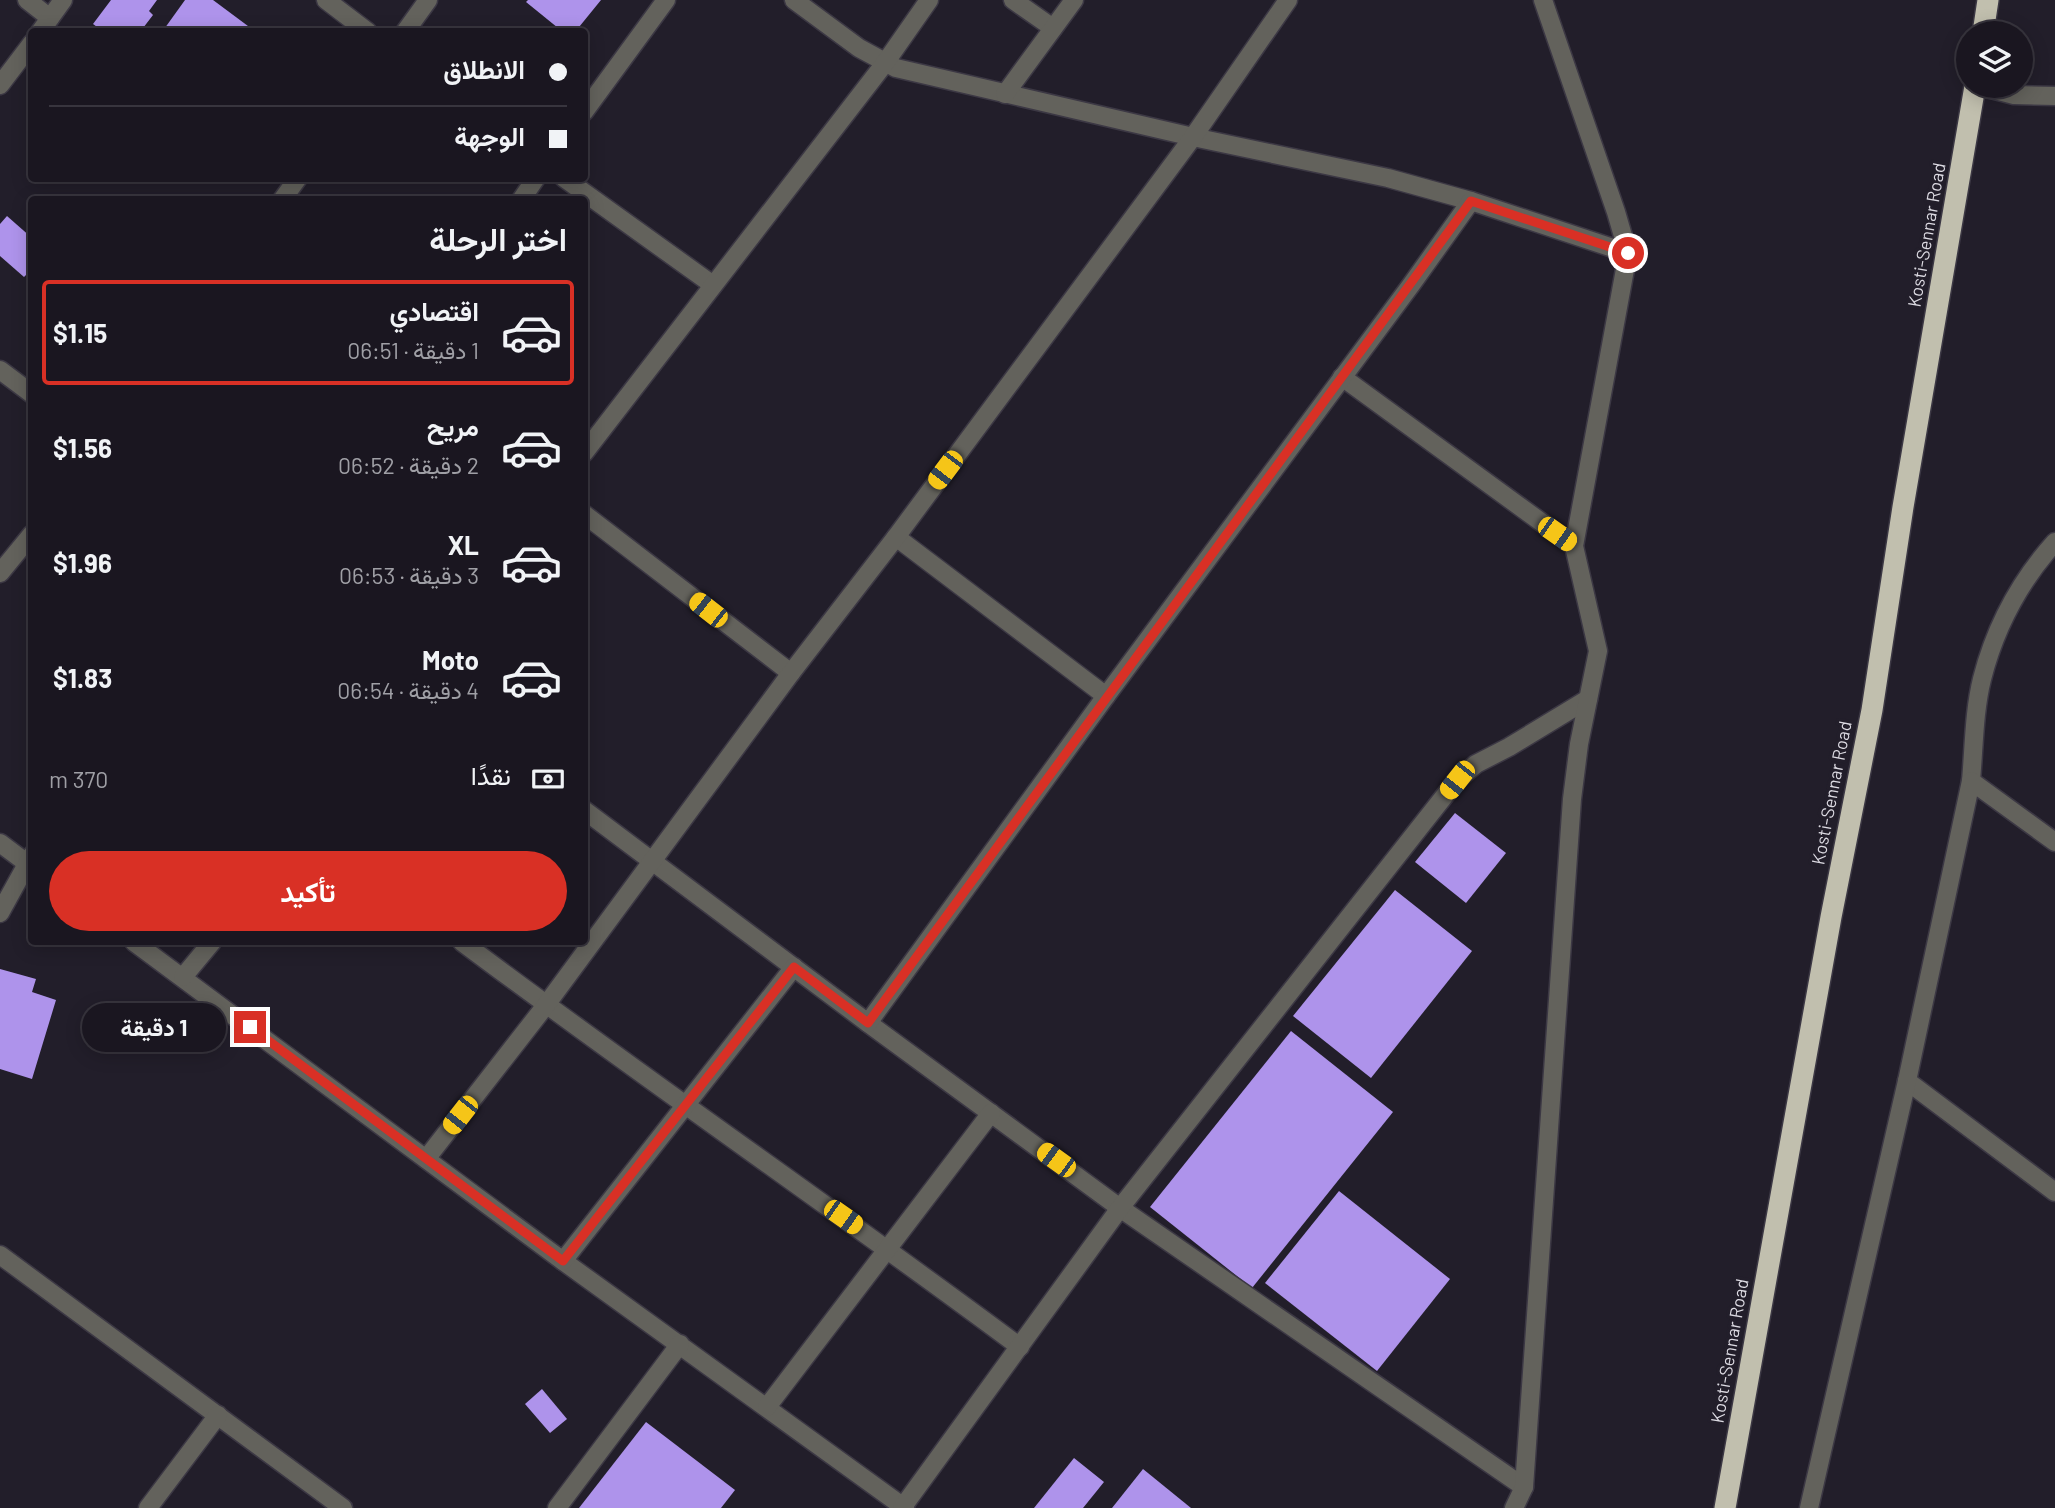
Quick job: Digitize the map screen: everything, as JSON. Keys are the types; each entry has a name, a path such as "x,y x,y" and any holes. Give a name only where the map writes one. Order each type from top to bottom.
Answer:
{"highway":[{"path":"1985,21 1989,0"},
{"name":"Kosti-Sennar Road","path":"1726,1508 1831,917 1872,710 1903,507 1973,98"}],"street":[{"path":"27,0 45,25 63,0"},
{"path":"326,0 363,28"},
{"path":"408,28 428,0"},
{"path":"588,107 666,0"},
{"path":"794,0 859,48 895,68 1193,137 1388,178 1471,201 1628,253"},
{"path":"588,448 885,63 929,0"},
{"path":"1013,0 1053,28"},
{"path":"1005,94 1074,0"},
{"path":"426,1159 546,1005 791,673 896,537 1193,137 1288,0"},
{"path":"1514,1508 1524,1487 1572,799 1598,651 1574,546 1628,253 1543,0"},
{"path":"0,85 28,48"},
{"path":"2033,96 2055,96"},
{"path":"571,182 713,285"},
{"path":"868,1023 1471,201"},
{"path":"0,370 28,391"},
{"path":"1342,377 1574,546"},
{"path":"588,517 791,673"},
{"path":"896,537 1106,696"},
{"path":"0,573 28,539"},
{"path":"1808,1508 1907,1081 1971,781 1982,681 2010,605 2039,559 2055,542"},
{"path":"138,945 563,1261 904,1507 1120,1208 1457,780 1476,764 1510,747 1588,699"},
{"path":"1971,781 2055,842"},
{"path":"588,813 1120,1208 1524,1487"},
{"path":"0,843 28,860"},
{"path":"0,913 28,863"},
{"path":"183,977 210,945"},
{"path":"466,945 1020,1347"},
{"path":"563,1261 794,967"},
{"path":"1907,1081 2055,1192"},
{"path":"767,1407 991,1113"},
{"path":"0,1255 343,1508"},
{"path":"557,1508 680,1344"},
{"path":"148,1508 218,1415"}],"building":[{"path":"111,0 157,0 149,11 153,15 143,28 98,28 93,24"},
{"path":"185,0 213,0 251,28 165,28"},
{"path":"601,0 578,28 558,28 526,2"},
{"path":"7,216 28,234 28,273 24,277 0,256 0,224"},
{"path":"1455,813 1506,853 1466,903 1415,862"},
{"path":"1395,890 1472,951 1371,1078 1293,1016"},
{"path":"0,969 36,979 32,992 56,1000 32,1079 0,1069"},
{"path":"1291,1031 1393,1112 1252,1288 1150,1207"},
{"path":"1339,1191 1450,1279 1377,1371 1265,1283"},
{"path":"542,1389 567,1419 550,1433 525,1404"},
{"path":"646,1422 735,1490 721,1508 579,1508"},
{"path":"1074,1458 1104,1482 1083,1508 1034,1508"},
{"path":"1143,1469 1191,1508 1112,1508"}],"route":[{"path":"250,1027 563,1261 794,967 868,1023 1471,201 1628,253"}]}
